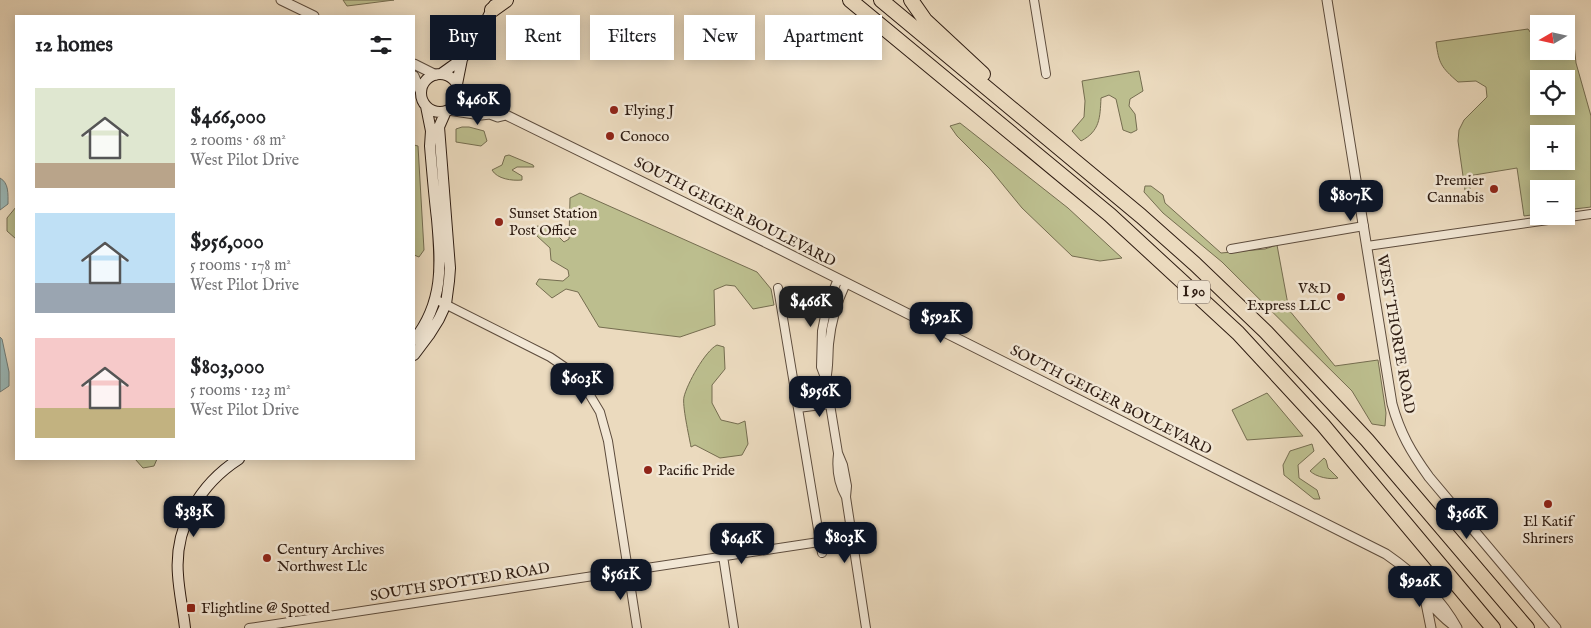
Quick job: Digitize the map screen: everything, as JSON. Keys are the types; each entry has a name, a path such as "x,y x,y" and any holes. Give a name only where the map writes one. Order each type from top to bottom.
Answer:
{"highway":[{"name":"I 90","path":"850,0 1110,215 1238,333 1323,425 1493,628"},
{"name":"I 90","path":"881,0 1148,222 1266,332 1367,440 1527,628"},
{"path":"911,0 925,20 996,86 1010,107"}],"main road":[{"path":"490,15 497,2"},
{"path":"415,339 425,324 435,298 440,271 431,164 431,131 426,106 421,93 424,82 460,60"},
{"path":"415,354 430,335 446,304 450,268 439,128 447,110 456,102 462,60"},
{"path":"439,74 447,75 458,87"},
{"path":"426,106 437,111 447,110"},
{"path":"185,628 178,574 178,548 185,525 190,512 212,480 239,460"}],"street":[{"path":"281,0 312,15"},
{"path":"1034,0 1046,74"},
{"name":"WEST THORPE ROAD","path":"1327,0 1392,404 1403,436 1411,452 1429,477 1556,628"},
{"path":"415,64 439,74"},
{"path":"415,78 421,93"},
{"name":"SOUTH GEIGER BOULEVARD","path":"458,87 477,103 499,109 506,115 1386,554 1424,583 1452,616 1456,628"},
{"name":"SOUTH GEIGER BOULEVARD","path":"447,110 498,117 506,115"},
{"path":"1367,246 1591,214"},
{"path":"1231,249 1364,226"},
{"path":"842,281 827,306 822,331 821,367 826,380 838,453 843,465 847,486 846,497 866,628"},
{"path":"778,288 822,552"},
{"path":"435,298 550,357 569,370 585,388 600,412 608,441 637,628"},
{"path":"798,408 829,404"},
{"name":"SOUTH SPOTTED ROAD","path":"250,628 852,537"},
{"path":"722,556 734,628"},
{"name":"SOUTH GEIGER BOULEVARD","path":"1405,567 1411,580 1446,621 1456,628"},
{"path":"1423,593 1426,600 1430,628"}],"green space":[{"path":"343,0 394,0 347,6"},
{"path":"1528,29 1530,32 1530,60 1575,60 1575,54 1591,116 1591,207 1575,209 1575,180 1530,180 1530,215 1524,216 1517,168 1468,176 1472,200 1465,190 1458,141 1459,130 1464,120 1487,97 1486,87 1476,81 1458,82 1444,69 1438,55 1436,42"},
{"path":"1139,71 1143,91 1130,99 1129,106 1135,114 1137,130 1131,133 1123,130 1116,99 1109,95 1101,98 1098,123 1092,133 1081,141 1072,131 1084,117 1085,101 1082,81"},
{"path":"960,123 1068,208 1122,258 1100,261 1072,256 1022,208 990,169 957,136 950,126"},
{"path":"462,127 484,131 487,141 481,146 456,142 456,129"},
{"path":"415,145 418,146 424,250 419,257 415,255"},
{"path":"509,155 533,165 534,167 517,167 512,170 522,176 522,180 505,179 492,170 502,165 505,156"},
{"path":"1145,186 1151,186 1163,195 1165,203 1221,253 1265,249 1277,245 1289,310 1335,366 1378,360 1386,413 1385,426 1372,424 1352,391 1222,262 1163,213 1144,192"},
{"path":"580,193 757,272 771,289 774,305 753,309 735,286 726,285 714,290 715,325 680,337 599,327 578,292 566,289 552,298 536,284 539,279 563,281 569,276 568,270 551,260 550,248 537,236 537,226 551,229 564,242 569,239 570,198"},
{"path":"15,208 15,238 7,231 7,218"},
{"path":"717,345 724,347 725,369 712,385 712,403 721,420 738,424 745,421 748,444 742,455 720,458 695,445 691,447 684,401 686,391 697,368 712,348"},
{"path":"1267,393 1303,436 1247,440 1232,410"},
{"path":"1312,444 1314,451 1298,465 1299,478 1317,490 1320,499 1314,499 1284,475 1283,465 1290,451"},
{"path":"1324,458 1328,468 1338,478 1323,478 1310,471"},
{"path":"136,460 157,460 154,466 143,468"}],"water":[{"path":"0,178 6,186 8,204 0,210"},
{"path":"0,337 9,372 9,386 0,392"}],"place":[{"name":"Flying J","path":"614,110"},
{"name":"Conoco","path":"610,136"},
{"name":"Premier Cannabis","path":"1494,189"},
{"name":"Sunset Station Post Office","path":"499,222"},
{"name":"V&D Express LLC","path":"1341,297"},
{"name":"Pacific Pride","path":"648,470"},
{"name":"El Katif Shriners","path":"1548,504"},
{"name":"Century Archives Northwest Llc","path":"267,558"},
{"name":"Flightline @ Spotted","path":"191,608"}]}
